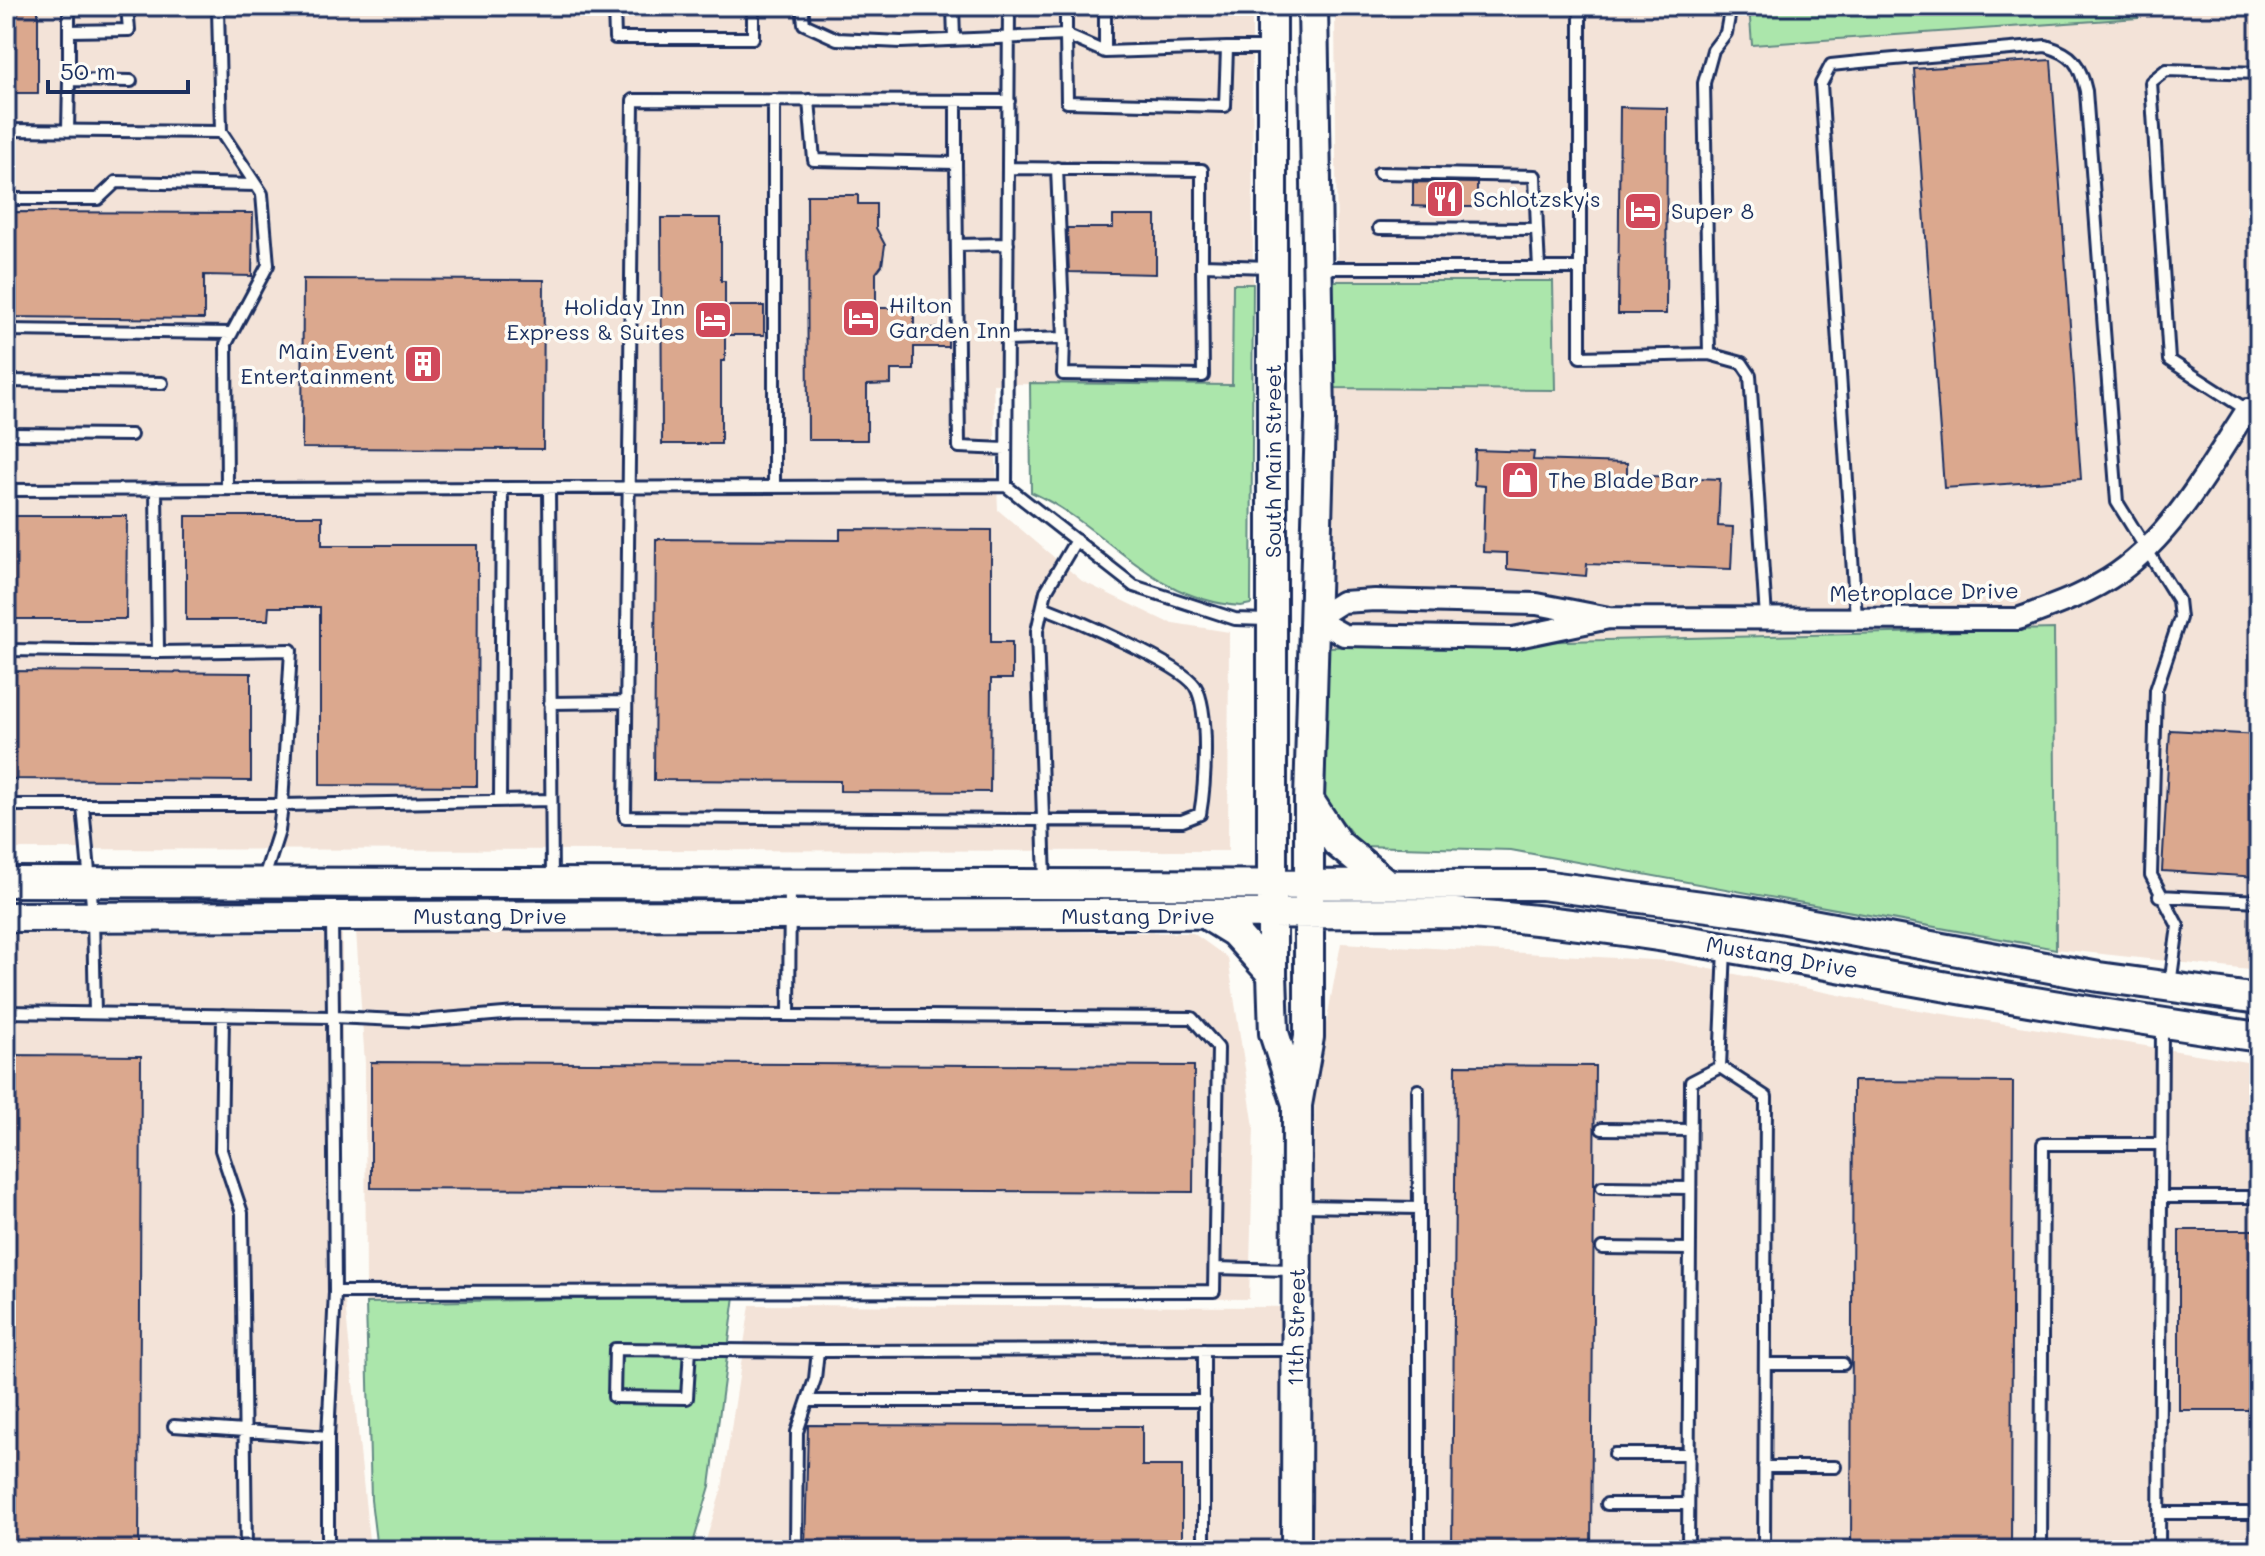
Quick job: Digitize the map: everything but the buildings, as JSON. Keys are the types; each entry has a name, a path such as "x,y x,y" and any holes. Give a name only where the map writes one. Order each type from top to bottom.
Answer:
{"main road":[{"name":"South Main Street","path":"1271,915 1274,419 1272,6"},
{"path":"1290,6 1292,22 1300,34 1315,45"},
{"name":"South Main Street","path":"1309,915 1309,800 1320,419 1313,6"},
{"path":"1272,267 1319,268"},
{"path":"1274,419 1320,419"},
{"path":"1273,620 1315,619"},
{"path":"1309,800 1337,843 1387,884"},
{"name":"Mustang Drive","path":"6,882 1542,885 1747,912 2170,987 2259,999"},
{"path":"552,883 552,916"},
{"name":"Mustang Drive","path":"6,917 1455,913 1535,918 1725,947 2163,1024 2259,1037"},
{"name":"11th Street","path":"1271,915 1274,1033 1297,1105"},
{"name":"11th Street","path":"1296,1550 1297,1105 1309,1037 1309,915"},
{"path":"1208,916 1234,932 1272,974"},
{"path":"2163,1024 2170,987"}],"street":[{"name":"Metroplace Drive","path":"1609,618 1513,638 1344,635 1315,619 1342,602 1375,600 1537,604 1609,618 2018,619 2075,597 2116,574 2148,549 2184,507 2253,415"}],"lane":[{"path":"68,131 69,6"},
{"path":"69,31 129,30 127,6"},
{"path":"209,6 218,9 221,132 262,194 268,265 226,344 227,489"},
{"path":"614,6 615,38 753,38 753,6"},
{"path":"802,6 804,24 837,39 1066,35 1105,52 1273,48"},
{"path":"953,6 954,39"},
{"path":"1006,486 1009,6"},
{"path":"1066,6 1067,102 1225,106 1227,48"},
{"path":"1105,6 1105,52"},
{"path":"1580,6 1580,357 1709,354 1742,363 1750,375 1766,618"},
{"path":"1709,354 1704,83 1713,50 1726,33 1731,6"},
{"path":"1856,618 1821,84 1831,65 2046,46 2068,53 2081,67 2086,91 2117,502 2178,600 2180,618 2156,690 2151,875 2159,896 2178,926 2170,987"},
{"path":"2253,415 2169,360 2151,82 2166,70 2259,73"},
{"path":"69,80 131,81"},
{"path":"1009,101 633,100 625,817 1182,821 1200,814 1203,703 1194,683 1146,654 1043,607"},
{"path":"774,100 774,487"},
{"path":"809,100 814,160 956,163"},
{"path":"956,101 959,447 1006,449"},
{"path":"6,130 221,132"},
{"path":"1008,168 1057,168 1202,170 1203,376 1063,374 1057,168"},
{"path":"1379,173 1535,176 1539,268"},
{"path":"6,199 98,199 116,182 256,185"},
{"path":"1379,228 1537,229"},
{"path":"957,245 1008,244"},
{"path":"1202,265 1272,267"},
{"path":"1319,268 1580,268"},
{"path":"6,330 232,333"},
{"path":"1007,340 1064,338"},
{"path":"6,381 162,383"},
{"path":"6,434 131,435"},
{"path":"6,490 1006,486 1134,586 1235,619 1273,620"},
{"path":"500,799 502,488"},
{"path":"549,488 552,883"},
{"path":"156,489 158,652"},
{"path":"1045,883 1037,631 1046,591 1076,540"},
{"path":"6,650 291,650 279,831 263,882"},
{"path":"550,703 626,702"},
{"path":"6,805 282,805 551,800"},
{"path":"83,806 93,916 95,1013"},
{"path":"789,1014 790,883"},
{"path":"2159,896 2259,901"},
{"path":"328,1550 328,1437 335,1292 332,916"},
{"path":"1720,1067 1725,947"},
{"path":"6,1012 420,1021 516,1013 1192,1018 1218,1048 1214,1291 335,1292"},
{"path":"223,1015 221,1150 242,1213 246,1550"},
{"path":"2159,1550 2163,1024"},
{"path":"1688,1550 1691,1082 1720,1067"},
{"path":"1720,1067 1766,1097 1764,1550"},
{"path":"1418,1090 1419,1550"},
{"path":"1602,1129 1691,1130"},
{"path":"2041,1550 2043,1144 2160,1144"},
{"path":"1602,1187 1690,1188"},
{"path":"2161,1197 2259,1197"},
{"path":"1298,1206 1419,1208"},
{"path":"1602,1248 1690,1249"},
{"path":"1215,1268 1297,1270"},
{"path":"690,1349 687,1398 614,1397 615,1349 690,1349 818,1351 1296,1351"},
{"path":"1204,1350 1204,1550"},
{"path":"796,1550 797,1432 809,1401 818,1351"},
{"path":"1765,1364 1843,1364"},
{"path":"809,1401 1205,1401"},
{"path":"174,1426 328,1437"},
{"path":"1615,1454 1689,1454"},
{"path":"1764,1467 1835,1467"},
{"path":"1607,1504 1688,1504"},
{"path":"2159,1513 2259,1513"}],"shaded area":[{"path":"6,6 1252,6 1253,284 1233,285 1232,386 993,384 998,510 1082,581 1167,622 1229,632 1228,851 6,849"},
{"path":"1335,6 1749,6 1752,45 2137,18 2137,6 2259,6 2259,971 2056,949 2054,629 1326,647 1328,388 1555,390 1553,281 1337,281"},
{"path":"828,928 1193,933 1228,958 1254,1127 1249,1299 735,1296 366,1303 365,1064 356,931"},
{"path":"6,934 342,934 342,1273 370,1550 6,1550"},
{"path":"1341,943 1671,961 1893,1006 2259,1064 2259,1550 703,1550 722,1488 750,1305 1312,1307 1315,1085"}],"green space":[{"path":"1749,6 2137,6 2138,18 1752,45"},
{"path":"1329,281 1553,281 1555,390 1328,388"},
{"path":"1233,284 1253,284 1251,604 1241,606 1208,601 1154,576 1084,524 1031,492 1030,383 1232,385"},
{"path":"2054,629 2056,949 1511,850 1361,846 1321,793 1326,647"},
{"path":"735,1296 710,1486 691,1550 377,1550 371,1500 366,1303"}],"place":[{"name":"Schlotzsky's","path":"1445,199"},
{"name":"Super 8","path":"1643,211"},
{"name":"Hilton Garden Inn","path":"861,318"},
{"name":"Holiday Inn Express & Suites","path":"713,320"},
{"name":"Main Event Entertainment","path":"423,364"},
{"name":"The Blade Bar","path":"1520,480"}]}
